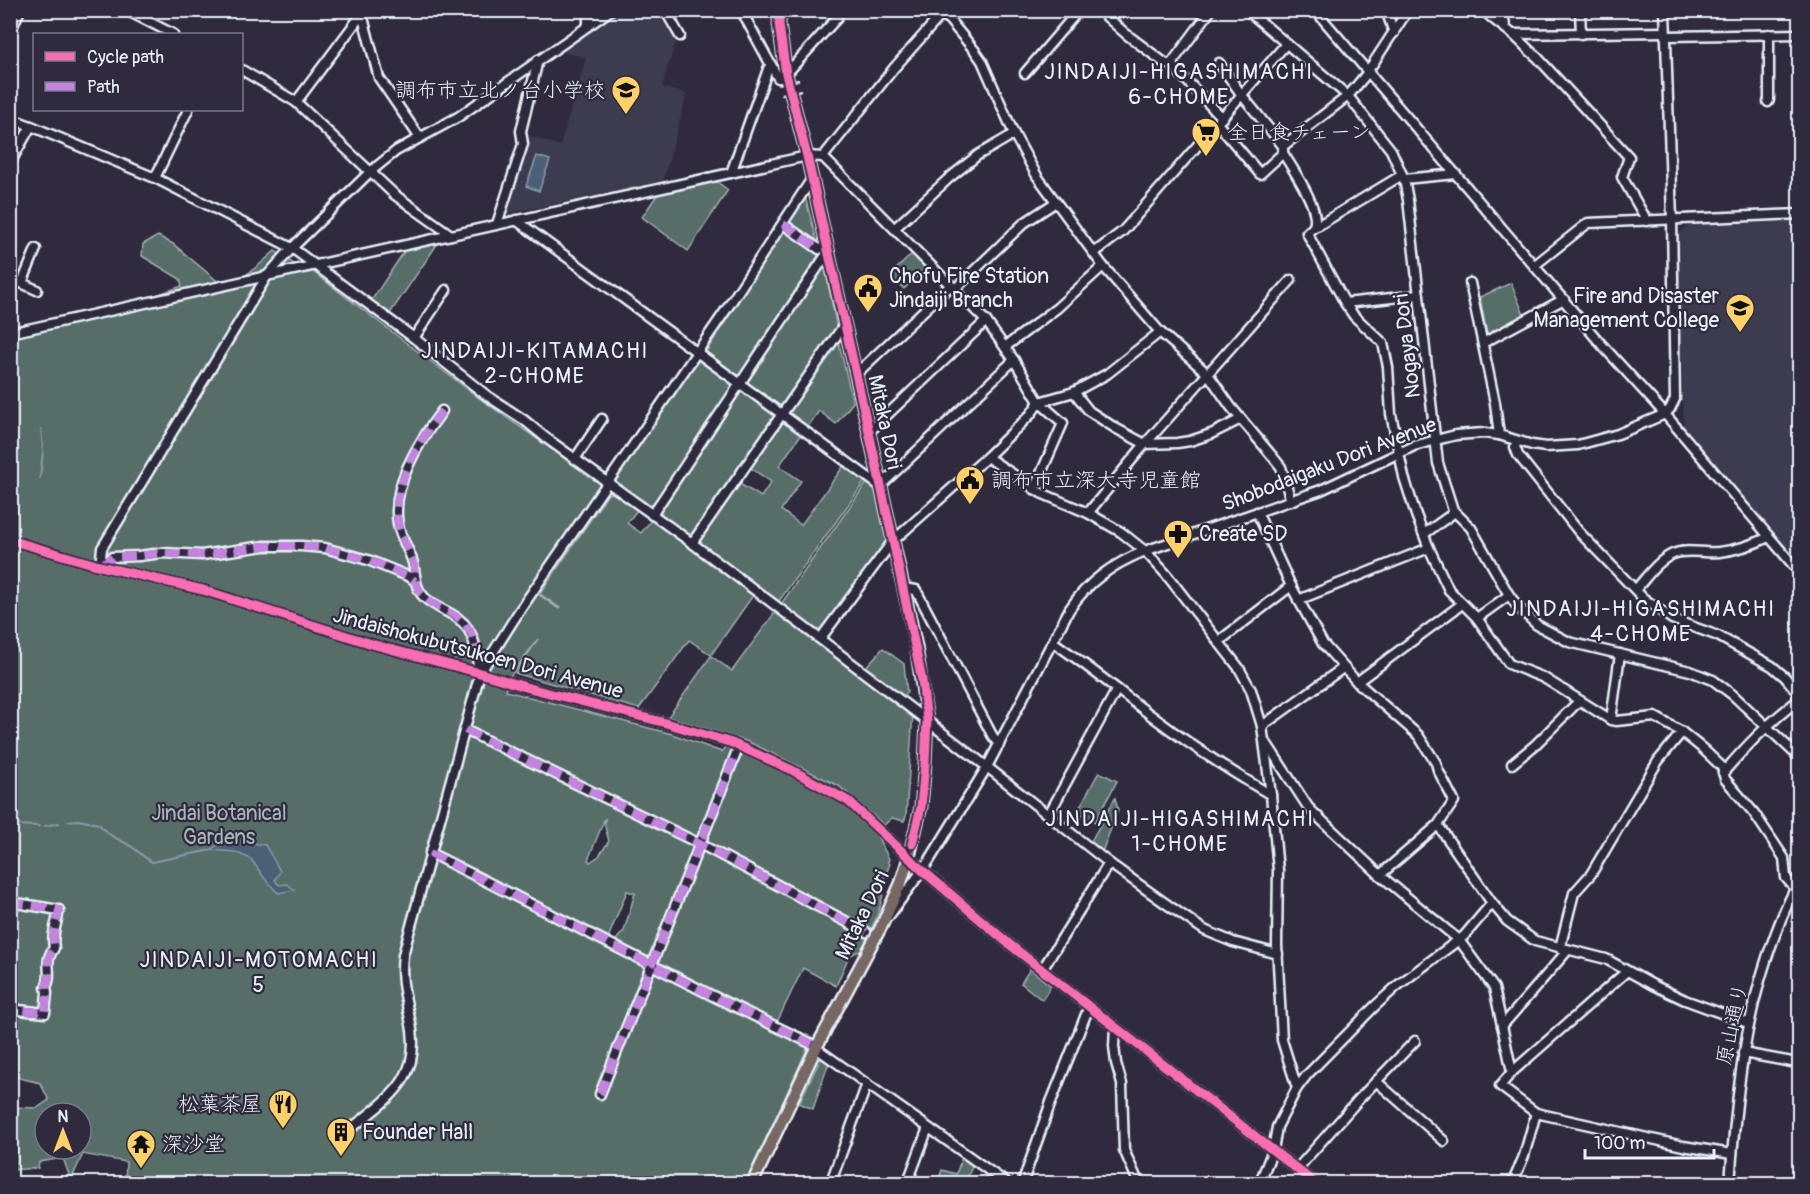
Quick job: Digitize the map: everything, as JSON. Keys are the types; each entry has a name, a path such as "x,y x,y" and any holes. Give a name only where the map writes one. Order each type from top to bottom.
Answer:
{"main road":[{"name":"Mitaka Dori","path":"752,1184 814,1046 880,927 901,883 909,857 923,787 927,720 922,680 893,541 856,374 824,250 807,156 787,76 779,24 780,10"}],"street":[{"path":"10,32 20,10"},
{"path":"126,10 171,33"},
{"path":"588,10 588,26"},
{"path":"100,566 102,548 267,276 292,248 370,171 396,151 458,117 611,10"},
{"path":"664,10 680,36"},
{"path":"741,10 778,78 787,76 837,18"},
{"path":"1025,73 1079,10"},
{"path":"1099,10 1126,34 1166,64 1171,64 1220,120 1260,174 1283,150 1348,96 1372,65 1408,10"},
{"path":"1171,64 1211,10"},
{"name":"Nogaya Dori","path":"1247,10 1348,96 1395,158 1403,177 1408,200 1438,463 1445,489 1455,512 1471,528 1509,595 1531,620 1569,642 1690,671 1713,680 1800,758"},
{"path":"1315,10 1800,573"},
{"path":"1386,10 1394,33"},
{"path":"1484,10 1492,21 1514,34 1526,49 1537,57 1629,157 1622,177 1647,221"},
{"path":"1503,10 1505,27"},
{"path":"1580,10 1581,34"},
{"path":"1665,10 1675,399 1665,414"},
{"path":"296,102 361,12"},
{"path":"361,12 379,78 420,138"},
{"path":"823,157 894,68 946,13 981,61 1014,134 1037,176 1103,266 1160,332 1208,374 1230,407 1281,467 1291,501"},
{"path":"1514,34 1800,34"},
{"path":"1768,102 1769,34"},
{"path":"1094,253 1123,231 1286,44"},
{"path":"497,224 523,144 521,131 538,60"},
{"path":"1218,63 1283,150 1307,192 1315,216 1314,226"},
{"path":"731,173 771,65"},
{"path":"243,71 296,102 395,195 451,235"},
{"path":"780,89 800,85"},
{"path":"155,177 188,111"},
{"path":"10,118 155,177 292,248 414,338 486,395 524,420 820,639 1109,863 1204,930 1233,942 1278,954"},
{"path":"10,163 31,126"},
{"path":"895,228 978,155 1014,134"},
{"path":"10,333 807,156 823,157 986,321 1005,346 1039,402 1063,423 1034,489"},
{"path":"1456,174 1403,177 1314,226 1307,233 1345,303 1354,316 1383,343 1388,367 1391,414 1404,477 1429,548 1449,590 1477,618 1509,664 1544,678 1611,720 1655,717 1694,741 1722,767 1725,779 1754,813 1784,858 1786,878 1797,884"},
{"path":"341,1137 372,1114 392,1095 410,1063 413,1037 403,989 402,965 407,937 480,673 518,613 726,310 811,180"},
{"path":"856,374 1024,223 1056,202"},
{"path":"1535,265 1588,223 1800,214"},
{"path":"516,220 880,486 1014,360"},
{"path":"652,515 740,384 824,250 783,224"},
{"path":"22,283 36,249"},
{"path":"1005,346 1057,308 1103,266"},
{"path":"10,278 38,290"},
{"path":"1088,513 1145,444 1291,280"},
{"path":"1470,283 1495,403 1499,435"},
{"path":"414,338 446,290"},
{"path":"1345,303 1419,295"},
{"path":"1483,343 1564,299"},
{"path":"869,432 986,321"},
{"path":"692,543 844,325"},
{"path":"820,639 893,541 987,457 1031,414 1039,402 1074,392 1107,374 1160,332"},
{"path":"1074,392 1089,411 1145,444 1190,441 1211,434 1241,419"},
{"path":"442,411 414,453 397,503 398,525 413,563 415,581 419,591 425,598 462,620 471,630 480,673"},
{"name":"Shobodaigaku Dori Avenue","path":"880,927 929,861 987,767 1075,602 1091,583 1118,563 1145,551 1321,490 1400,453 1436,440 1456,435 1484,433 1499,435 1516,444 1546,447 1590,443 1665,414"},
{"path":"575,459 602,419"},
{"path":"1516,444 1518,455 1579,532 1643,598 1672,619 1718,636 1772,666 1785,677 1800,697 1780,712 1723,773"},
{"path":"987,457 1034,489 1088,513 1121,532 1145,551 1166,574 1239,668 1251,690 1265,742 1278,870 1278,954 1282,1040 1297,1088"},
{"path":"1257,512 1291,586 1323,644 1342,668 1418,735 1436,763 1454,801 1438,825 1380,875"},
{"path":"1424,534 1455,512"},
{"path":"1635,589 1657,564 1670,555 1678,552 1717,552 1748,547 1769,537"},
{"name":"Jindaishokubutsukoen Dori Avenue","path":"10,540 100,566 202,590 375,645 546,693 666,723 740,746 790,769 848,801 922,870 1009,944 1316,1184"},
{"path":"100,566 112,557 162,553 202,555 264,546 301,546 325,548 368,560 415,581"},
{"path":"1299,600 1429,548"},
{"path":"1218,642 1291,586"},
{"path":"903,588 916,590 999,745"},
{"path":"1477,618 1509,595"},
{"path":"1357,682 1462,604"},
{"path":"1053,642 1196,748 1271,795"},
{"path":"1611,720 1620,654"},
{"path":"1262,726 1342,668"},
{"path":"1048,816 1117,688"},
{"path":"1512,764 1535,745 1579,701"},
{"path":"465,730 700,844 866,932"},
{"path":"1502,1026 1564,949 1574,893 1591,874 1658,761 1682,732"},
{"path":"1265,742 1308,807 1380,875 1459,940 1494,988 1512,1072"},
{"path":"600,1094 740,746"},
{"path":"1438,825 1507,921 1536,941 1606,959 1685,1000 1748,1023"},
{"path":"430,853 814,1046 1008,1184"},
{"path":"1042,970 1109,863"},
{"name":"原山通り","path":"1730,1184 1736,1102 1748,1023 1765,961 1797,884"},
{"path":"10,902 59,910 56,931 52,939 54,948 48,954 49,973 45,1013 10,1009"},
{"path":"1259,1184 1273,1150 1277,1127 1297,1088 1389,993 1464,936 1492,903"},
{"path":"1628,971 1512,1072 1500,1086 1536,1113 1683,1146 1732,1154"},
{"path":"1022,1184 1051,1102 1089,1007"},
{"path":"1115,1027 1116,1063 1122,1084 1124,1150 1139,1184"},
{"path":"1296,1169 1415,1041"},
{"path":"1743,1053 1800,1062"},
{"path":"1376,1081 1444,1142"},
{"path":"830,1184 867,1084"},
{"path":"1512,1184 1524,1156 1536,1113"},
{"path":"907,1184 928,1128"}],"shaded area":[{"name":"調布市立北ノ台小学校","path":"620,11 656,11 676,41 662,87 687,94 663,182 505,214 530,136 560,146 586,58 556,50"},
{"name":"Fire and Disaster Management College","path":"1799,220 1799,573 1684,432 1677,235 1693,221"}],"green space":[{"path":"713,179 728,190 688,251 642,217 659,192"},
{"path":"805,196 820,253 739,376 706,352"},
{"name":"Jindai Botanical Gardens","path":"158,236 173,244 227,289 275,251 307,273 313,272 479,398 601,484 531,589 559,609 540,594 608,494 617,493 638,509 627,523 641,533 652,519 754,594 711,655 689,640 639,709 515,673 538,639 511,675 506,691 672,734 722,752 726,747 779,768 848,807 874,830 889,859 890,864 883,881 886,882 879,911 863,949 849,956 836,986 803,968 777,1022 803,1033 805,1039 810,1042 747,1183 125,1184 126,1162 93,1156 93,1101 48,1101 40,1083 11,1076 11,325 83,320 182,286 180,279 142,256 143,244","holes":["605,818 609,841 599,856 590,862 588,860","627,891 635,893 624,931 615,941 608,938"]},
{"path":"438,243 389,315 371,301 407,247"},
{"path":"913,253 927,267 904,289 890,275"},
{"path":"822,267 825,268 837,329 782,407 779,407 747,385 746,381"},
{"path":"1511,283 1524,315 1487,335 1480,297"},
{"path":"836,342 839,344 853,402 836,424 819,411 807,428 789,411"},
{"path":"696,360 700,360 732,383 733,387 654,506 650,506 615,481"},
{"path":"743,391 776,415 777,419 691,538 660,515 660,510 739,392"},
{"path":"782,422 786,422 802,433 779,466 801,481 781,510 801,525 845,464 866,480 779,601 699,542 740,484 761,497 771,482 751,468"},
{"path":"868,481 874,486 887,543 822,628 817,630 781,604"},
{"path":"776,611 913,713 904,821 892,818 884,825 839,786 749,742 668,717 711,656 732,671"},
{"path":"883,648 904,664 907,693 901,697 865,668"},
{"path":"1099,772 1117,781 1095,822 1077,812"},
{"path":"1115,798 1118,810 1102,852 1090,843"},
{"path":"1030,969 1051,986 1042,1000 1021,983"},
{"path":"821,1058 829,1062 813,1109 799,1103"},
{"path":"11,1107 33,1108 33,1161 45,1161 39,1162 38,1168 11,1170"},
{"path":"963,1155 974,1162 965,1183 937,1184 942,1170 956,1174"},
{"path":"64,1161 80,1161 71,1180"}],"water":[{"path":"537,156 550,160 539,191 526,186"},
{"path":"245,842 265,845 280,871 275,880 279,885 287,884 295,890 278,893 251,859 235,852 211,850 216,846"}],"waterway":[{"path":"40,478 43,451 41,429"},
{"path":"68,821 78,820 99,824 110,835 132,847 152,862 211,850"},
{"path":"45,826 59,823"},
{"path":"10,825 39,826"}],"marked path":[{"path":"783,224 819,249"},
{"path":"442,411 425,435 403,479 397,510 398,524 412,558 418,589 427,600 460,619 466,625 476,647 480,673"},
{"path":"100,566 112,557 162,553 202,555 264,546 301,546 325,548 368,560 415,581"},
{"path":"465,730 700,844 866,932"},
{"path":"600,1094 739,746"},
{"path":"430,853 812,1044"},
{"path":"10,902 59,910 54,934 54,948 48,963 49,977 46,987 45,1013 10,1009"}],"cycle path":[{"path":"780,10 779,24 786,74 807,156 856,374 922,680 927,720 925,764 921,807 912,844"},
{"path":"10,540 100,566 203,590 375,645 666,723 732,743 790,769 848,801 922,870 1009,944 1316,1184"}],"place":[{"name":"調布市立北ノ台小学校","path":"626,116"},
{"name":"全日食チェーン","path":"1206,158"},
{"name":"Chofu Fire Station Jindaiji Branch","path":"868,314"},
{"name":"Fire and Disaster Management College","path":"1740,334"},
{"name":"調布市立深大寺児童館","path":"970,506"},
{"name":"Create SD","path":"1178,560"},
{"name":"松葉茶屋","path":"283,1130"},
{"name":"Founder Hall","path":"341,1158"},
{"name":"深沙堂","path":"141,1170"}],"district":[{"name":"JINDAIJI-HIGASHIMACHI 6-CHOME","path":"1179,84"},
{"name":"JINDAIJI-KITAMACHI 2-CHOME","path":"535,362"},
{"name":"JINDAIJI-HIGASHIMACHI 4-CHOME","path":"1641,620"},
{"name":"JINDAIJI-HIGASHIMACHI 1-CHOME","path":"1180,830"},
{"name":"JINDAIJI-MOTOMACHI 5","path":"259,972"}]}
